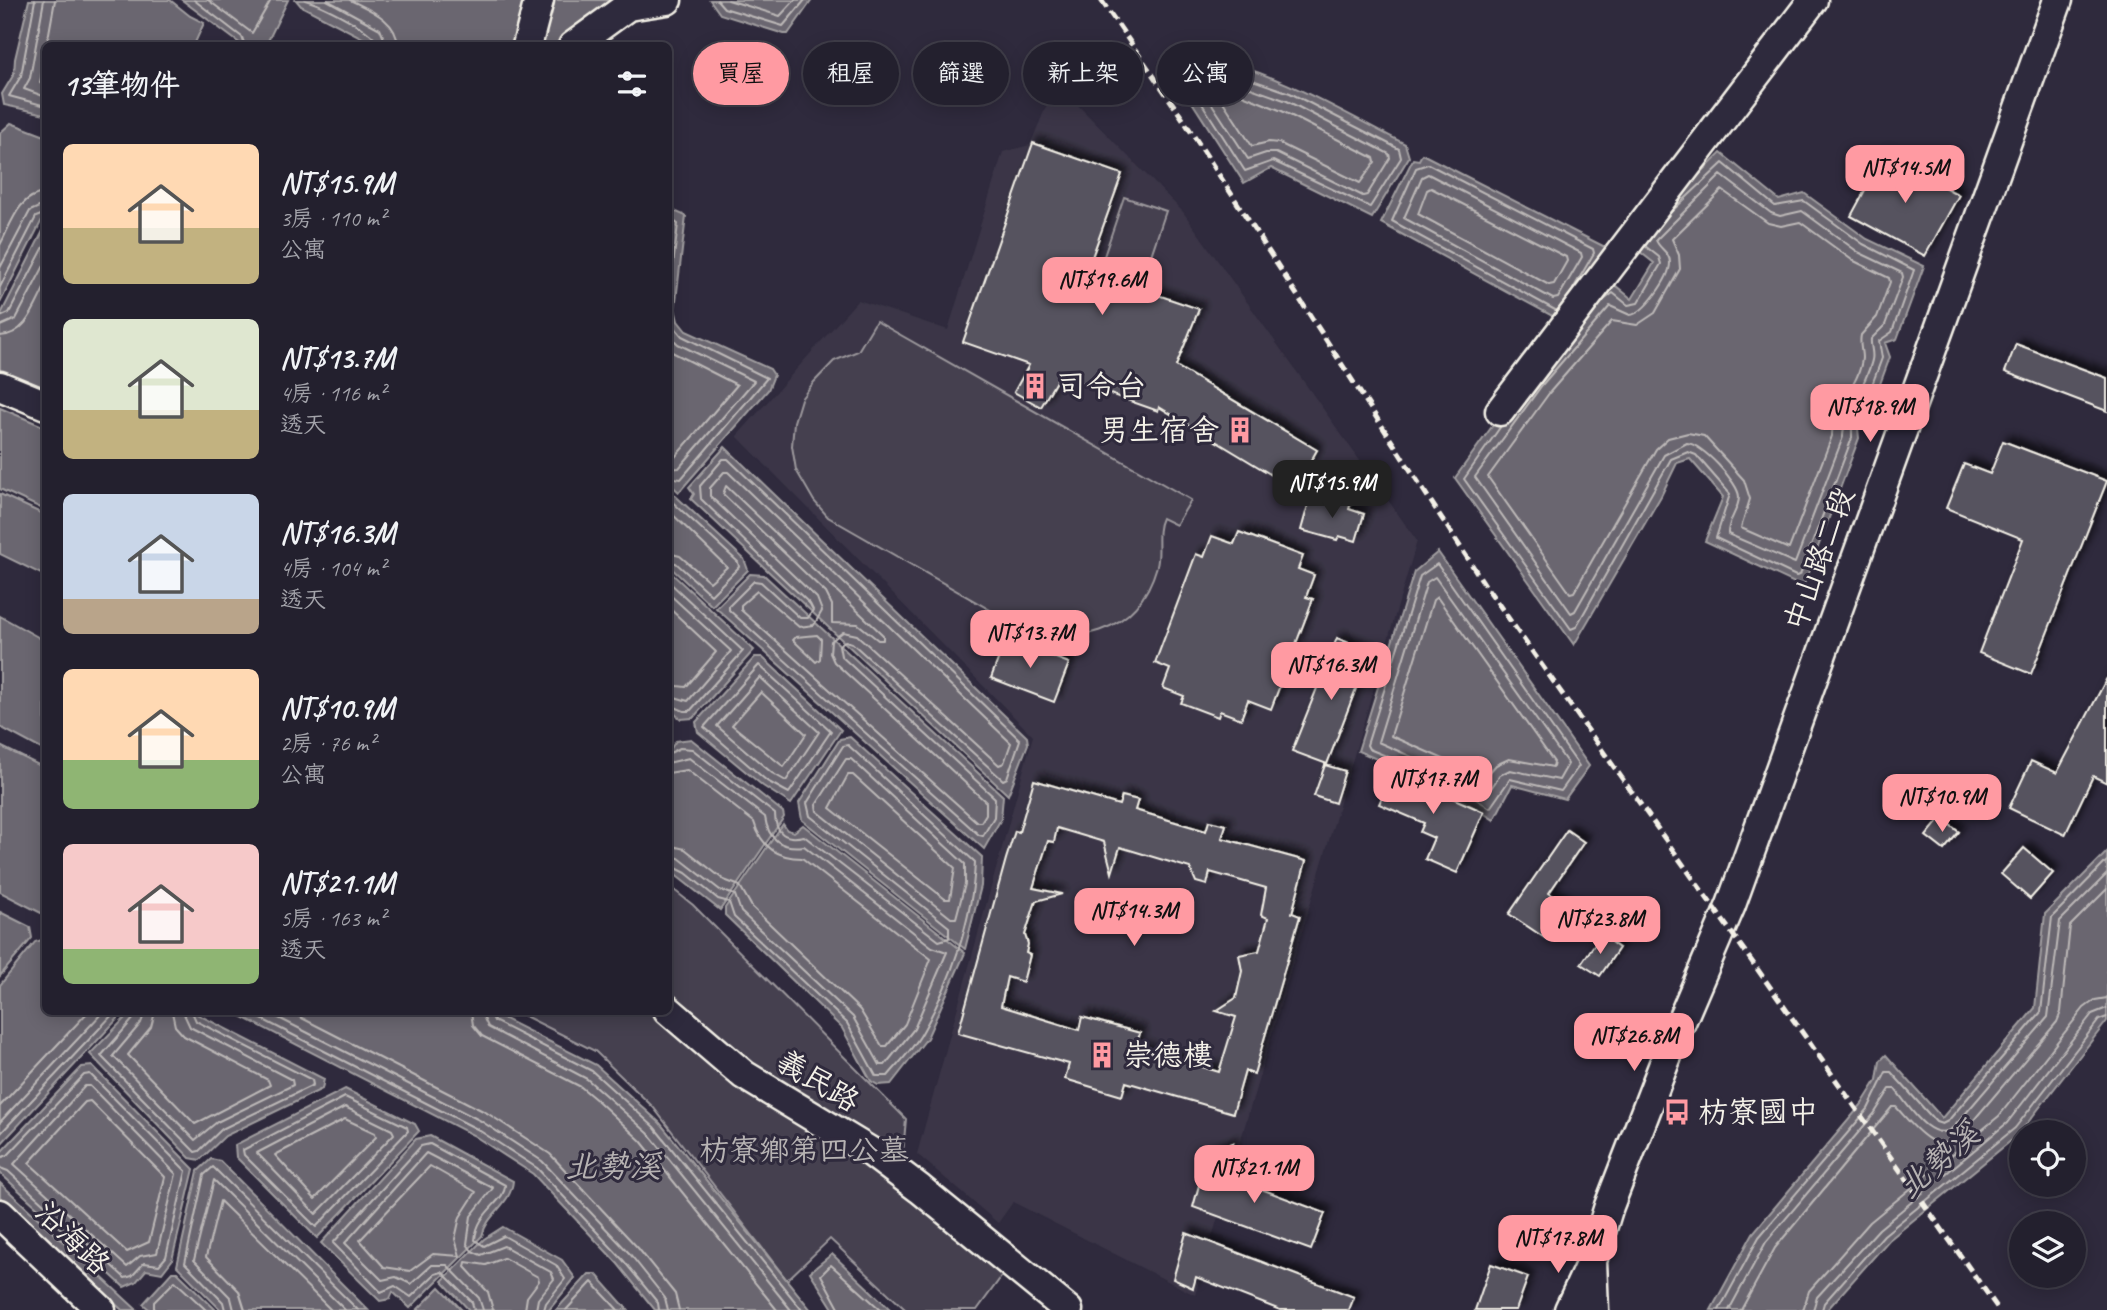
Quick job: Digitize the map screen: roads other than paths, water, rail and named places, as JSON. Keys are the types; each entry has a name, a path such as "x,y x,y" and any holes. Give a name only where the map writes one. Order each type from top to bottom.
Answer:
{"street":[{"path":"528,42 539,0"},
{"path":"578,42 628,6 667,0"},
{"path":"1500,411 1813,0"},
{"name":"中山路二段","path":"1592,1261 1609,1206 1672,1043 1731,905 2058,0"},
{"path":"0,386 42,403"},
{"name":"義民路","path":"672,1013 744,1075 871,1152 1069,1310"},
{"name":"沿海路","path":"0,1214 101,1310"},
{"path":"1569,1310 1592,1261"},
{"path":"1592,1261 1594,1310"}],"water":[{"path":"29,0 170,0 204,23 195,42 42,42 42,113 4,105 2,94 14,74"},
{"path":"182,0 288,0 267,42 238,42"},
{"path":"296,0 530,0 518,42 370,42 301,6"},
{"path":"549,0 624,0 559,42 540,42"},
{"path":"710,0 812,0 788,34 784,34 720,14"},
{"path":"1253,71 1332,106 1405,144 1409,157 1372,218 1271,168 1244,183 1194,105 1253,105"},
{"path":"11,123 42,135 42,220 0,303 0,133"},
{"path":"1721,153 1779,200 1804,193 1867,239 1924,266 1897,339 1885,343 1890,357 1866,422 1858,428 1859,438 1803,587 1705,541 1723,497 1690,459 1677,463 1661,496 1574,645 1455,478 1529,375 1611,282 1632,299 1654,263 1630,244"},
{"path":"1422,154 1605,247 1565,316 1556,318 1381,223 1413,159 1419,160"},
{"path":"672,210 686,216 675,309 678,321 686,331 770,369 774,375 768,390 679,492 672,486"},
{"path":"42,233 41,395 0,379 0,316"},
{"path":"0,408 42,426 42,509 0,489"},
{"path":"725,447 1027,737 1028,744 1008,795 691,499 694,494 689,487"},
{"path":"672,493 744,559 748,570 712,606 672,569"},
{"path":"0,494 42,514 42,575 0,554"},
{"path":"1438,552 1589,766 1565,799 1512,785 1494,820 1446,789 1358,751 1414,572"},
{"path":"672,574 754,650 693,718 681,719 672,712"},
{"path":"750,574 764,575 1003,796 1001,819 984,849 716,608"},
{"path":"0,616 42,639 42,749 0,727"},
{"path":"755,657 762,657 841,730 791,804 763,786 698,732 696,722"},
{"path":"850,737 982,857 981,886 965,949 802,820 799,803 840,739"},
{"path":"691,739 783,812 784,817 720,910 672,872 672,747 676,741"},
{"path":"0,746 42,767 42,913 0,892"},
{"path":"783,824 787,830 794,832 803,825 965,953 927,1038 891,1084 878,1085 871,1081 842,1028 725,915 725,908"},
{"name":"北勢溪","path":"2107,852 2107,1021 2030,1120 2009,1120 2009,1142 1889,1240 1827,1310 1711,1310 1753,1233 1862,1104 1877,1080 1880,1061 1886,1055 1942,1118 2035,1008 2045,914"},
{"path":"0,912 30,927 32,938 0,976"},
{"path":"42,940 42,1015 121,1015 0,1145 0,985 35,942"},
{"path":"128,1015 199,1015 324,1079 322,1089 225,1136 200,1160 190,1158 90,1054"},
{"name":"北勢溪","path":"239,1015 497,1015 596,1065 660,1123 811,1310 655,1310 618,1264 533,1174 473,1135"},
{"path":"92,1066 194,1169 172,1260 162,1273 146,1270 136,1282 124,1287 0,1173 0,1153 82,1067"},
{"path":"345,1089 415,1124 419,1131 317,1238 236,1157 235,1145"},
{"path":"430,1136 513,1181 508,1196 489,1221 482,1236 410,1308 393,1292 390,1299 380,1301 321,1243 416,1139"},
{"path":"211,1159 220,1161 368,1310 221,1310 177,1266 198,1171"},
{"path":"0,1183 137,1310 122,1310 0,1197"},
{"path":"503,1227 562,1260 575,1278 549,1310 469,1310 442,1281 484,1239"},
{"path":"832,1254 891,1310 834,1310 810,1272"},
{"path":"172,1272 177,1272 216,1310 150,1310 143,1304"},
{"path":"589,1274 596,1274 628,1310 556,1310"},
{"path":"440,1287 462,1310 417,1310"}],"railway":[{"path":"1101,0 1177,110 1485,585 1999,1310"}],"place":[{"name":"司令台","path":"1035,386"},
{"name":"男生宿舍","path":"1240,430"},
{"name":"崇德樓","path":"1102,1055"},
{"name":"枋寮國中","path":"1677,1112"}],"park label":[{"name":"枋寮鄉第四公墓","path":"804,1150"}]}
